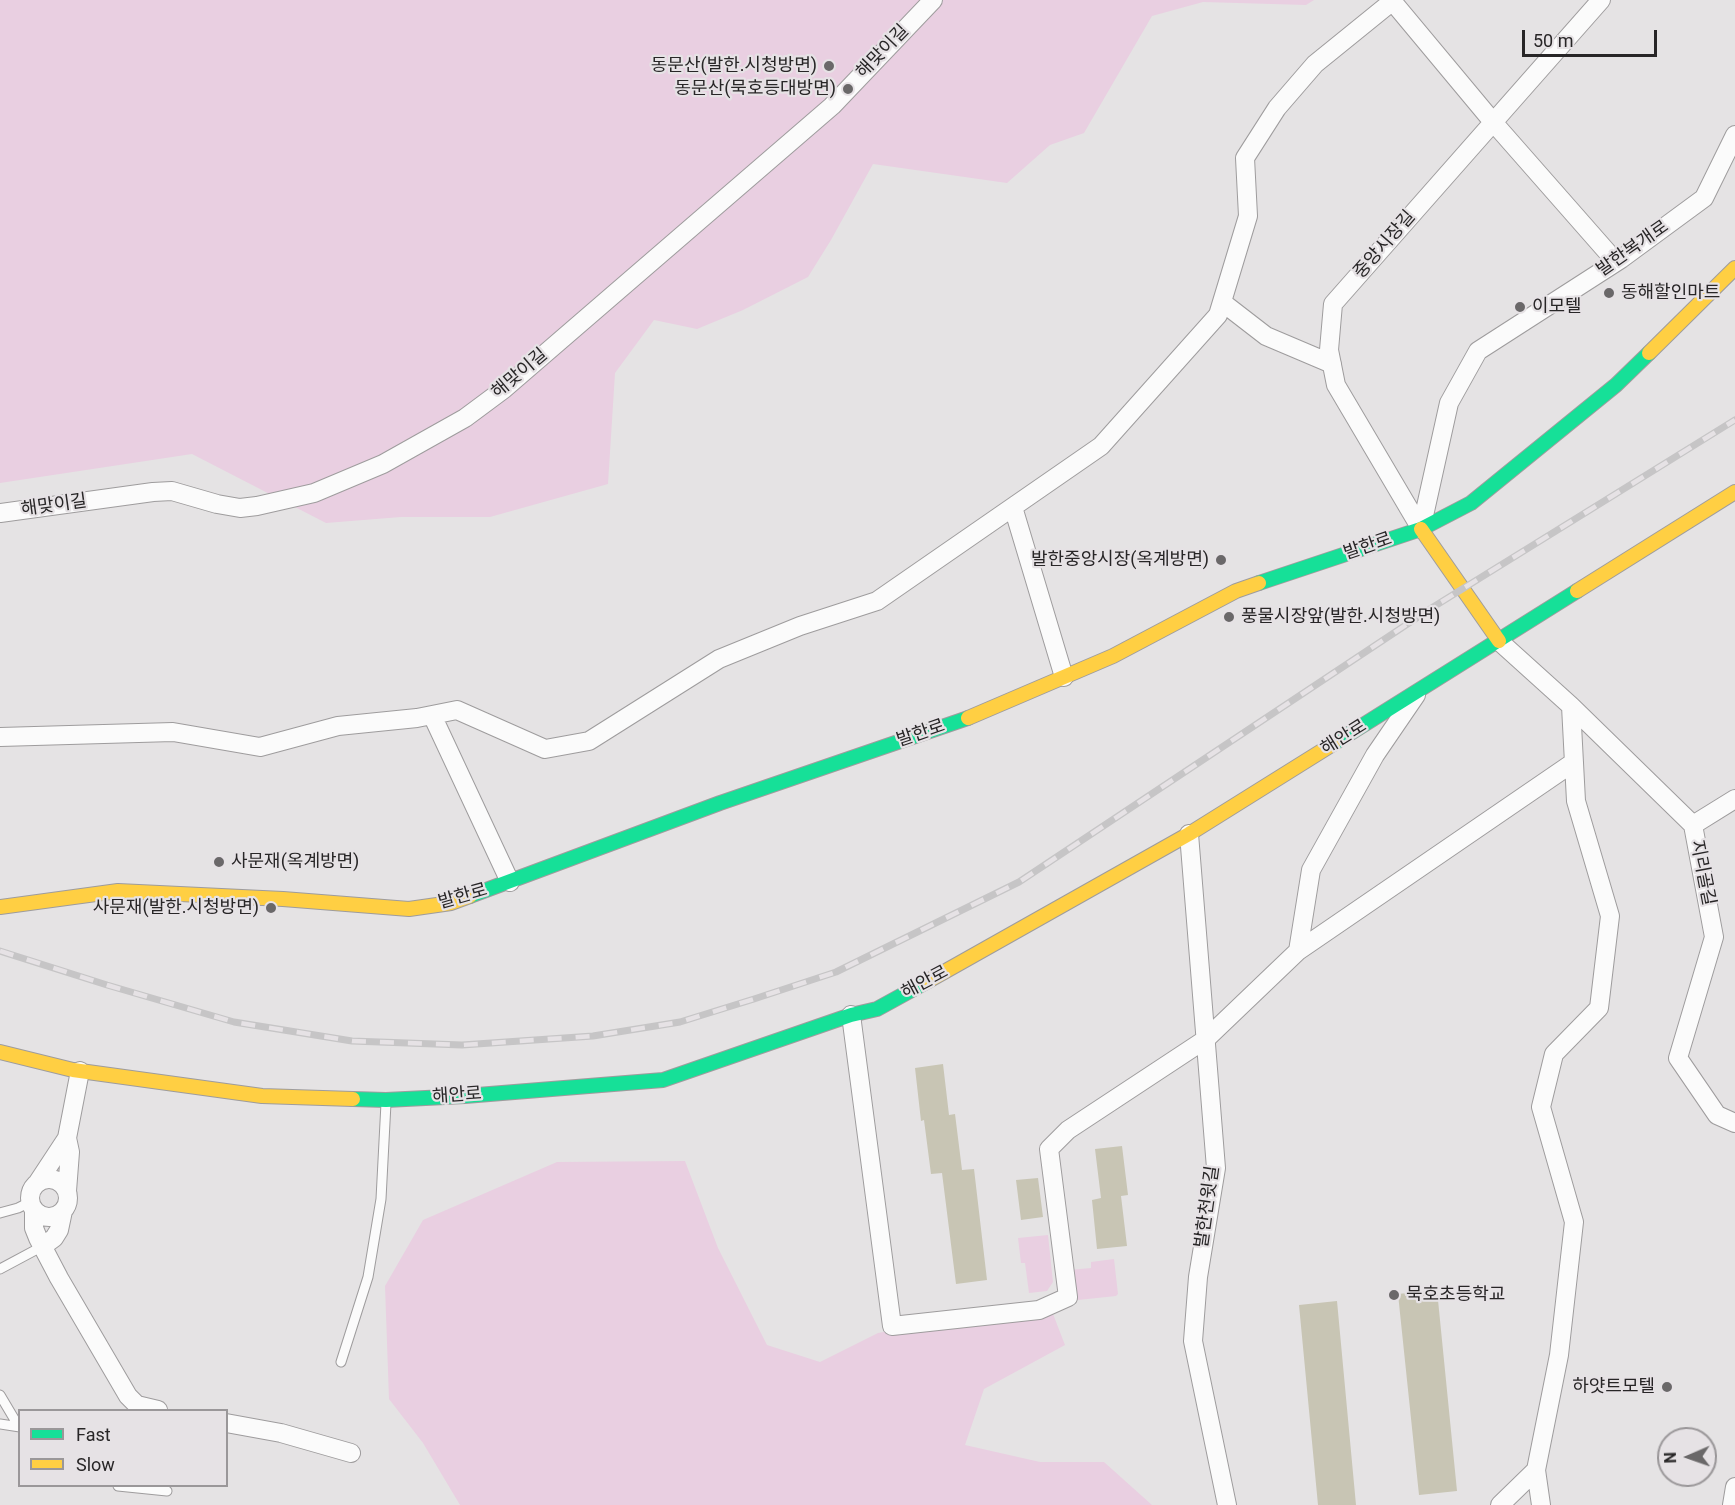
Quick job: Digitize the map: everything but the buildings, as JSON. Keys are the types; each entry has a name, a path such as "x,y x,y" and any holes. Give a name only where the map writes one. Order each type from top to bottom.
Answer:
{"street":[{"name":"해맞이길","path":"0,513 172,491 217,504 240,508 257,506 314,493 383,464 465,418 504,389 832,106 933,0"},
{"name":"중앙시장길","path":"1421,529 1336,385 1329,350 1333,304 1601,0"},
{"path":"0,737 173,732 260,747 338,726 457,710 545,749 589,741 719,659 800,627 877,601 1101,446 1218,315 1248,216 1245,158 1277,108 1315,64 1394,1 1493,122 1616,262"},
{"name":"발한복개로","path":"1421,529 1449,402 1478,351 1616,262 1704,198 1735,135"},
{"name":"발한로","path":"0,907 118,891 283,899 409,909 451,903 720,803 969,718 1113,656 1236,591 1421,529 1471,503 1616,385 1735,268"},
{"path":"1222,302 1266,336 1332,364"},
{"name":"해안로","path":"0,1052 80,1071 262,1096 386,1100 663,1080 850,1016 877,1009 961,964 1189,834 1735,492"},
{"path":"1013,507 1064,677"},
{"path":"1421,529 1499,641"},
{"name":"지리골길","path":"1499,641 1571,706 1693,825 1714,937 1678,1058 1717,1115 1735,1124"},
{"path":"1298,951 1311,870 1375,754 1419,692"},
{"path":"1541,1505 1536,1470 1559,1355 1574,1222 1541,1107 1554,1054 1599,1008 1610,916 1576,801 1571,706"},
{"path":"432,715 510,882"},
{"path":"850,1016 892,1326 1039,1310 1068,1297 1049,1149 1068,1130 1206,1039 1298,951 1574,762"},
{"path":"1693,825 1735,799"},
{"name":"발한천윗길","path":"1189,834 1216,1168 1198,1277 1193,1341 1227,1505"},
{"path":"80,1071 67,1138 30,1194 34,1228 59,1278 128,1396 137,1405 154,1409"},
{"path":"43,1246 54,1238 59,1230 67,1204 70,1152 67,1138"},
{"path":"38,1182 52,1179 63,1185 67,1191"},
{"path":"32,1206 40,1215 48,1217 56,1216 63,1211"},
{"path":"228,1423 281,1433 351,1453"},
{"path":"1500,1505 1536,1470"},
{"path":"1732,1505 1735,1487"}],"lane":[{"path":"341,1362 368,1276 381,1199 386,1100"},
{"path":"0,1213 32,1206"},
{"path":"0,1269 43,1246"},
{"path":"0,1395 18,1425"},
{"path":"0,1424 18,1427"},
{"path":"134,1487 167,1491"}],"shaded area":[{"path":"0,0 1314,0 1306,5 1203,2 1152,16 1084,133 1050,145 1007,183 873,164 808,277 743,310 697,329 654,320 615,373 608,484 490,517 401,517 326,523 192,454 0,483"},
{"path":"685,1161 718,1248 767,1345 820,1362 878,1333 1048,1301 1065,1345 984,1389 965,1445 1040,1462 1104,1462 1152,1505 460,1505 423,1443 389,1399 385,1286 423,1220 557,1162"},
{"path":"1048,1235 1053,1282 1047,1291 1029,1293 1025,1263 1021,1263 1018,1238"},
{"path":"1114,1259 1118,1294 1116,1296 1078,1300 1072,1295 1069,1270 1091,1268 1091,1262"}],"railway":[{"path":"0,951 234,1022 352,1041 462,1045 593,1036 680,1022 836,972 1019,882 1430,609 1735,420"}],"traffic: fast":[{"path":"1259,583 1421,529 1471,503 1616,385 1649,353"},
{"path":"1333,744 1577,591"},
{"path":"470,896 720,803 968,718"},
{"path":"353,1099 386,1100 465,1096 663,1080 851,1015 877,1009 928,981"}],"traffic: slow":[{"path":"1649,353 1735,268"},
{"path":"1577,591 1735,492"},
{"path":"1421,529 1499,641"},
{"path":"968,718 1113,656 1236,591 1259,583"},
{"path":"928,981 1189,834 1333,744"},
{"path":"0,907 118,891 283,899 409,909 451,903 470,896"},
{"path":"0,1052 73,1070 262,1096 353,1099"}],"place":[{"name":"동문산(발한.시청방면)","path":"829,66"},
{"name":"동문산(묵호등대방면)","path":"848,89"},
{"name":"동해할인마트","path":"1609,293"},
{"name":"이모텔","path":"1520,307"},
{"name":"발한중앙시장(옥계방면)","path":"1221,560"},
{"name":"풍물시장앞(발한.시청방면)","path":"1229,617"},
{"name":"사문재(옥계방면)","path":"219,862"},
{"name":"사문재(발한.시청방면)","path":"271,908"},
{"name":"묵호초등학교","path":"1394,1295"},
{"name":"하얏트모텔","path":"1667,1387"}]}
